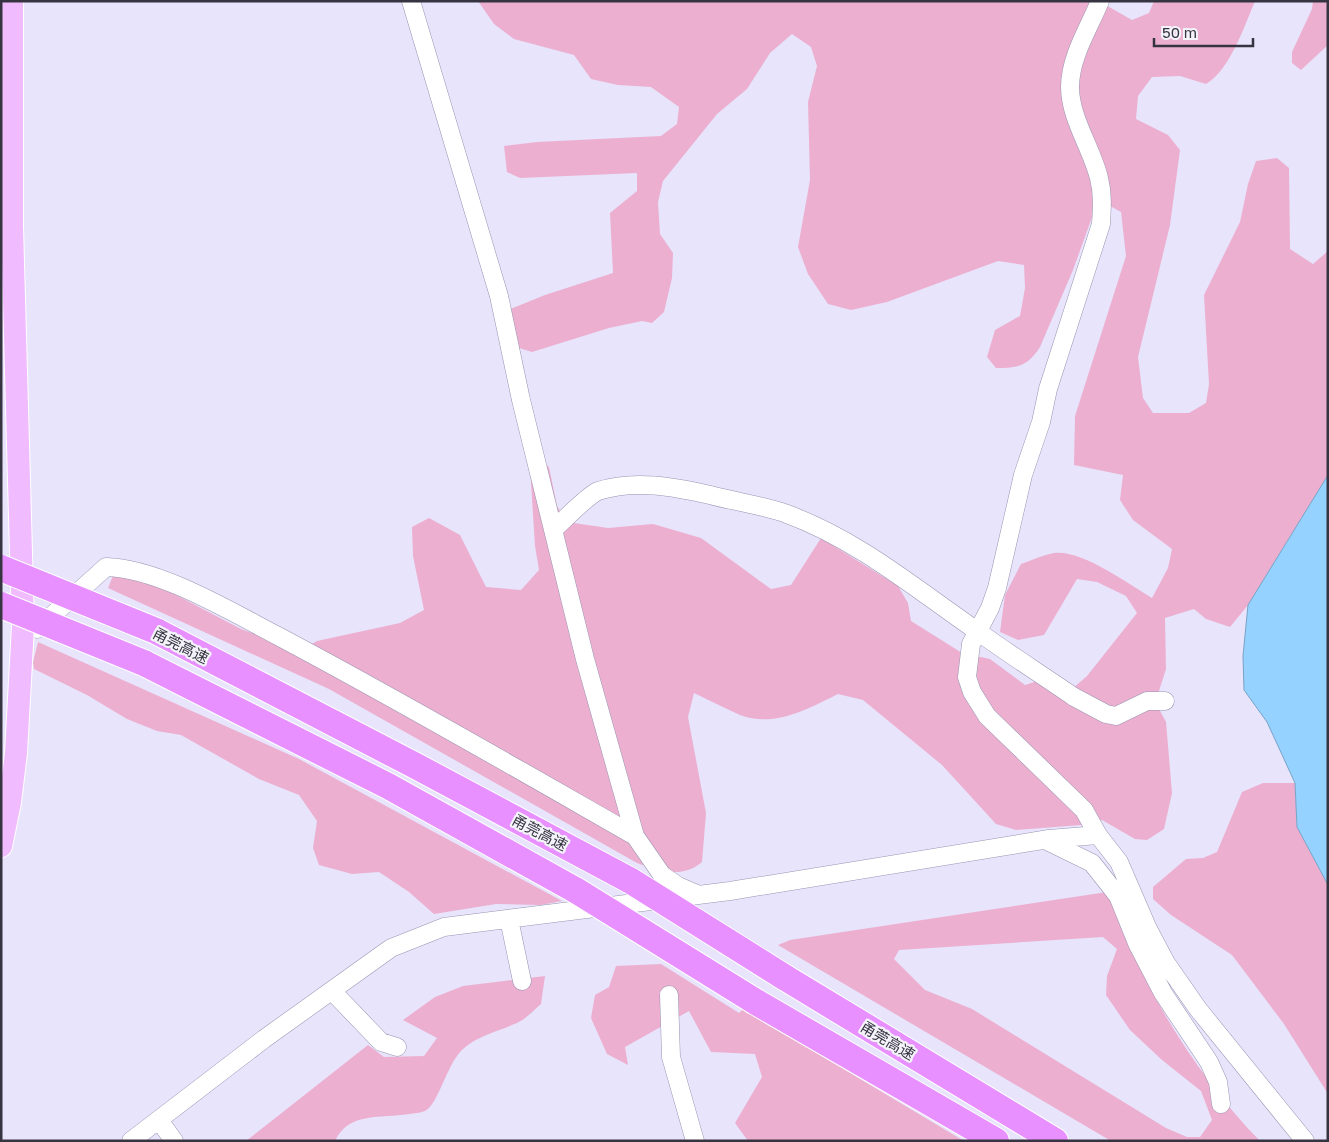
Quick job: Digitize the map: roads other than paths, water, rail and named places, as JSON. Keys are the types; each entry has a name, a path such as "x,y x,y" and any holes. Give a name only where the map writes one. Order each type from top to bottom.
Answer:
{"highway":[{"name":"甬莞高速","path":"1,568 156,631 414,765 631,881 784,977 1056,1141"},
{"path":"1,605 144,662 388,786 577,891 756,1002 996,1141"}],"main road":[{"path":"3,833 16,753 23,642 12,226 12,1"}],"street":[{"path":"411,1 498,296 520,400 585,659 635,836 662,875 678,886 700,895"},
{"path":"1100,1 1073,62 1070,88 1076,113 1099,178 1102,198 1101,224 1023,476 990,608 972,644 967,677 972,692 986,716 1084,810 1098,835 1119,862 1148,929 1166,963 1198,1008 1305,1141"},
{"path":"553,530 572,514 584,500 597,492 614,488 646,485 689,490 748,502 789,515 863,551 1074,697 1106,714 1116,716 1147,700 1165,701"},
{"path":"23,642 106,567 117,567 145,575 195,593 347,672 635,836"},
{"path":"131,1141 391,948 444,927 700,895 1045,840 1098,835"},
{"path":"1045,840 1092,863 1118,896 1137,944 1163,993 1189,1035 1210,1062 1218,1082 1221,1104"},
{"path":"508,919 522,980"},
{"path":"332,990 381,1042 397,1047"},
{"path":"669,995 671,1057 695,1141"},
{"path":"158,1120 174,1141"}],"water":[{"path":"1328,475 1328,885 1297,827 1295,783 1267,722 1244,690 1243,656 1248,605"}]}
